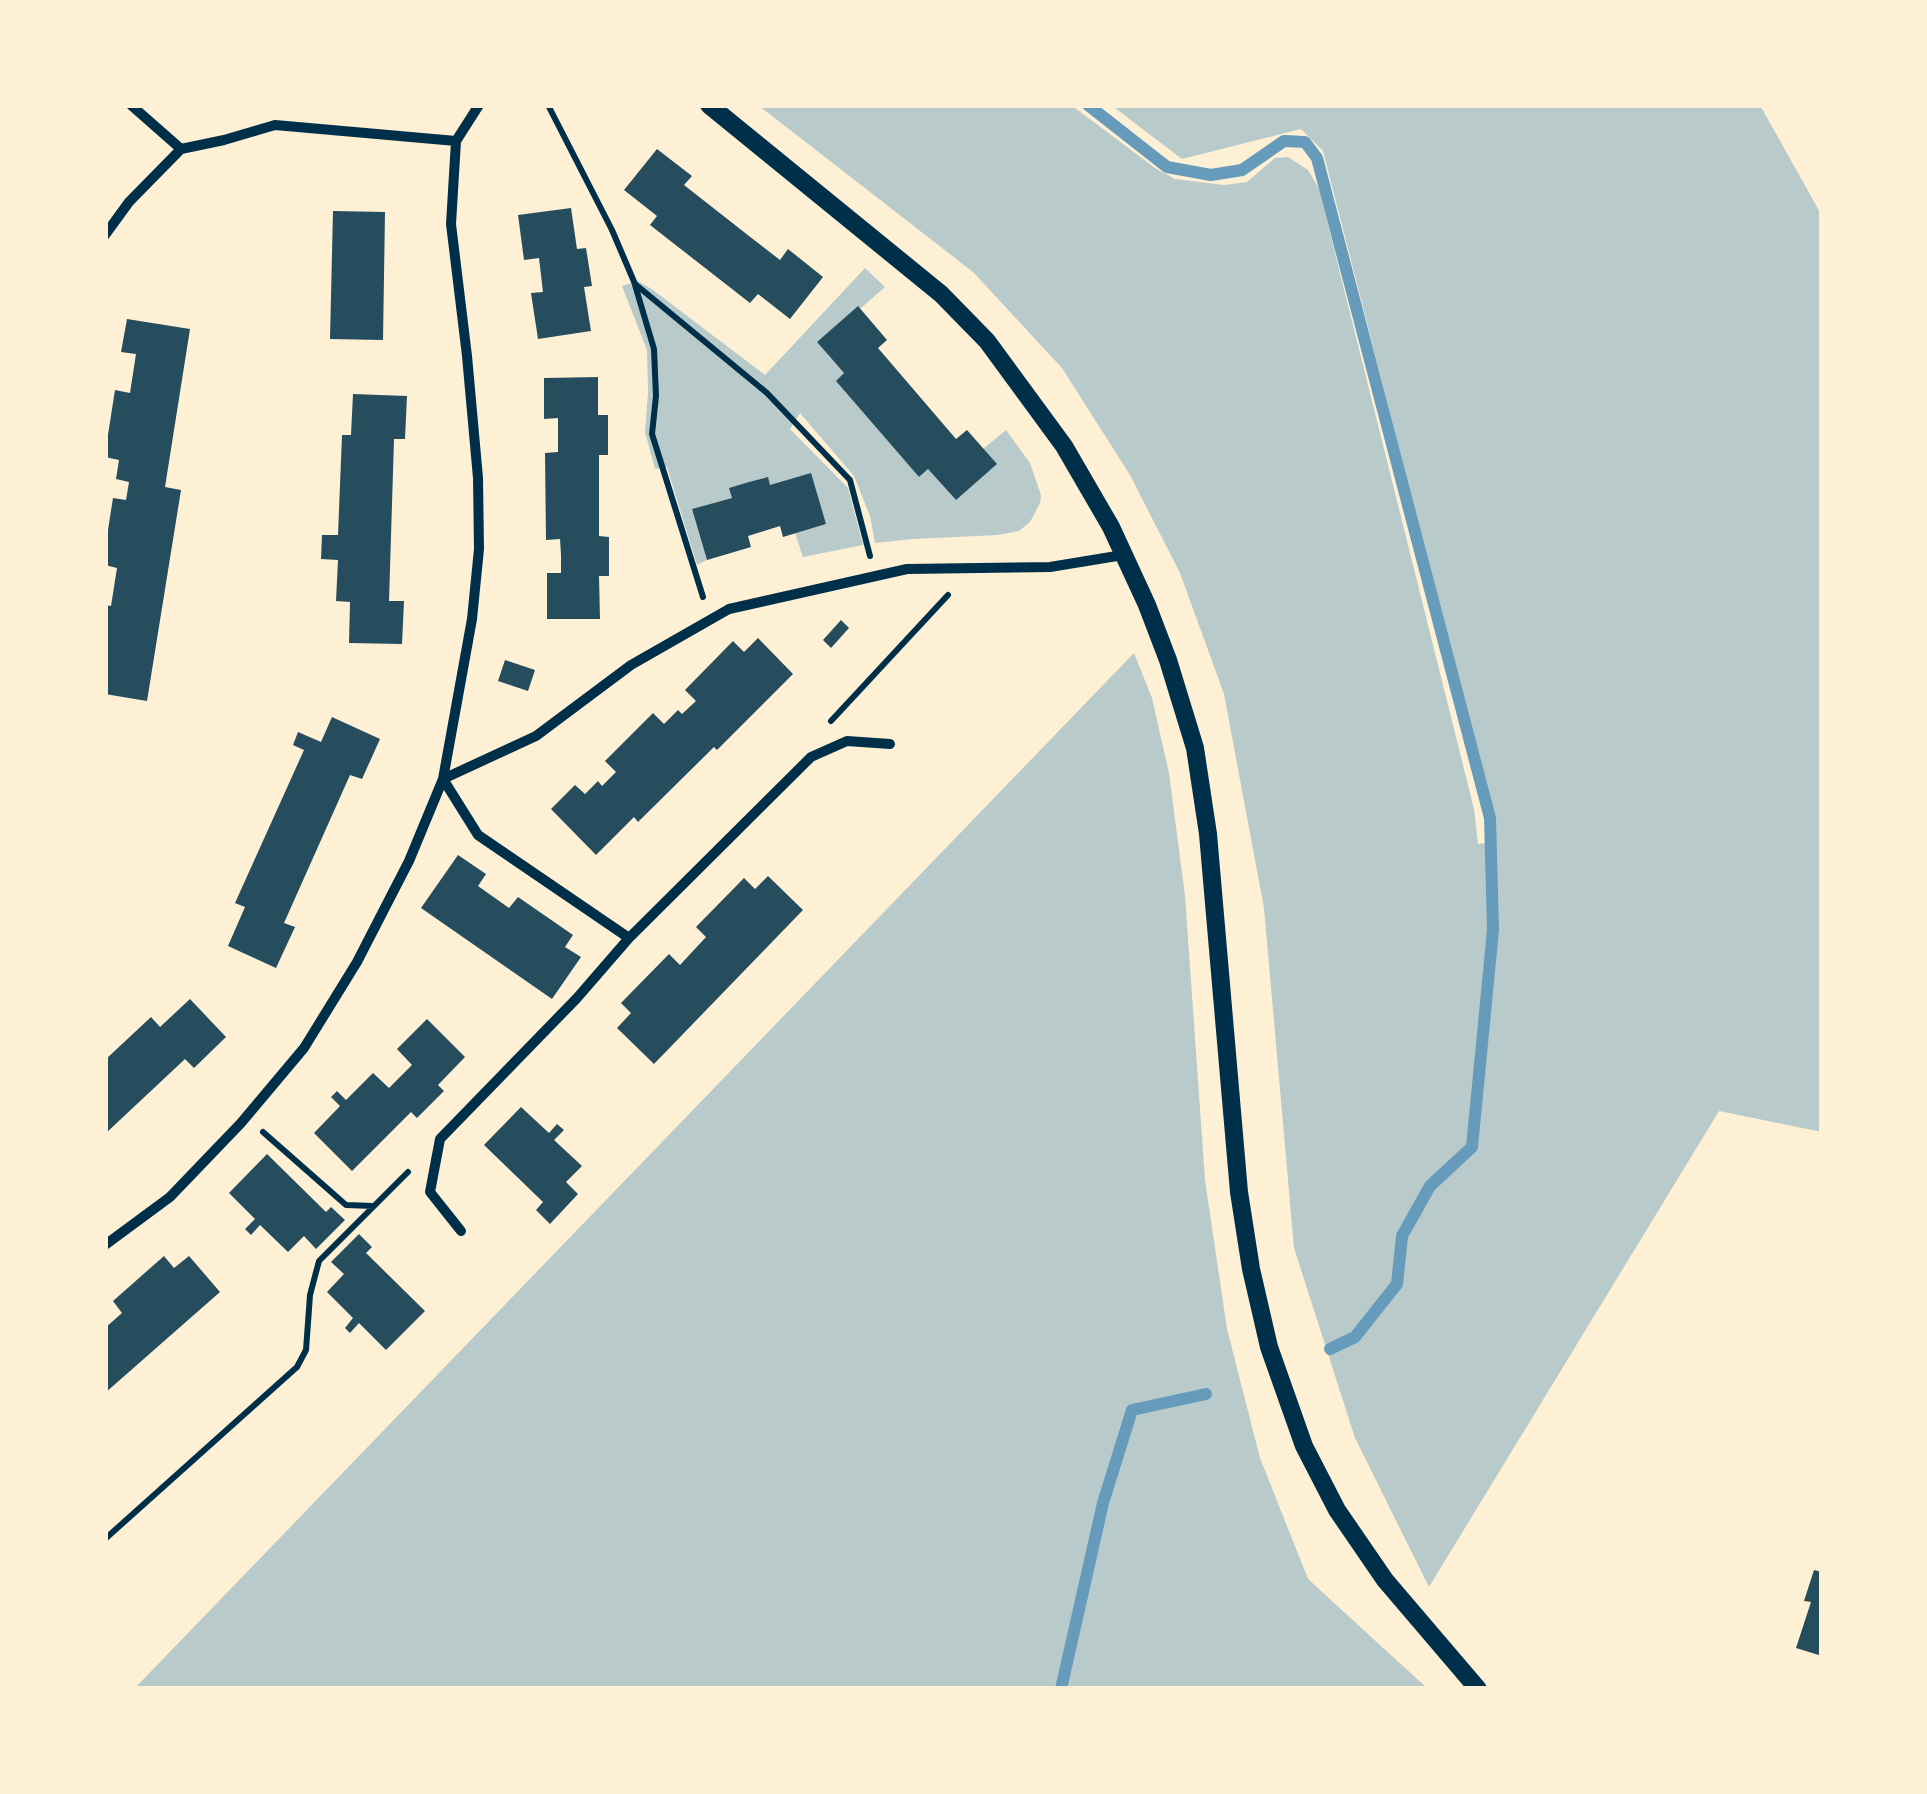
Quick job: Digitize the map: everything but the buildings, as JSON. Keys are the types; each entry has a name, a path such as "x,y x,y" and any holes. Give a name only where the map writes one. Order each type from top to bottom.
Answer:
{"street":[{"path":"130,105 181,149"},
{"path":"105,1245 170,1197 246,1117 304,1048 357,962 410,861 444,778 480,549 472,408 451,224 456,141 479,105"},
{"path":"709,105 941,294 987,342 1064,446 1111,527 1168,660 1194,748 1208,834 1239,1192 1270,1347 1304,1446 1337,1510 1385,1580 1478,1689"},
{"path":"105,235 129,202 181,149 275,125 456,141"},
{"path":"444,778 536,736 632,665 730,609 908,569 1050,568 1124,555"},
{"path":"461,1231 430,1192 440,1139 630,938 811,757 847,741 890,744"},
{"path":"444,778 478,836 630,938"}],"path":[{"path":"548,105 635,284 654,350 656,396 652,434 710,620"},
{"path":"635,284 766,393 850,480 875,576"},
{"path":"811,757 834,716 974,568"},
{"path":"246,1117 346,1204 374,1206"},
{"path":"105,1539 297,1366 306,1350 310,1295 319,1261 440,1139"}],"shaded area":[{"path":"758,105 1071,105 1175,179 1224,185 1247,182 1275,158 1288,157 1308,170 1319,189 1474,809 1478,844 1494,842 1493,815 1323,151 1301,129 1182,159 1111,105 1760,105 1822,216 1822,1132 1719,1111 1429,1587 1355,1438 1294,1248 1264,908 1224,694 1180,573 1130,475 1062,368 973,272"},
{"path":"865,268 885,287 817,342 844,373 837,381 919,477 928,469 955,499 996,465 983,449 1006,430 1030,463 1041,495 1030,522 1019,531 998,535 875,543 870,516 854,476 800,413 790,429 848,488 863,545 803,557 795,533 826,524 770,485 767,477 730,488 732,498 692,509 707,560 697,565 667,467 655,469 645,432 647,350 622,286 638,281 653,290 765,375"},
{"path":"1134,653 1152,698 1169,773 1185,896 1205,1180 1227,1329 1260,1458 1308,1579 1428,1689 134,1689"}],"waterway":[{"path":"1088,105 1167,167 1211,175 1242,170 1284,141 1305,142 1317,158 1490,818 1493,930 1472,1147 1430,1186 1402,1236 1397,1284 1355,1337 1330,1349"},
{"path":"1061,1689 1103,1503 1132,1410 1206,1394"}]}
